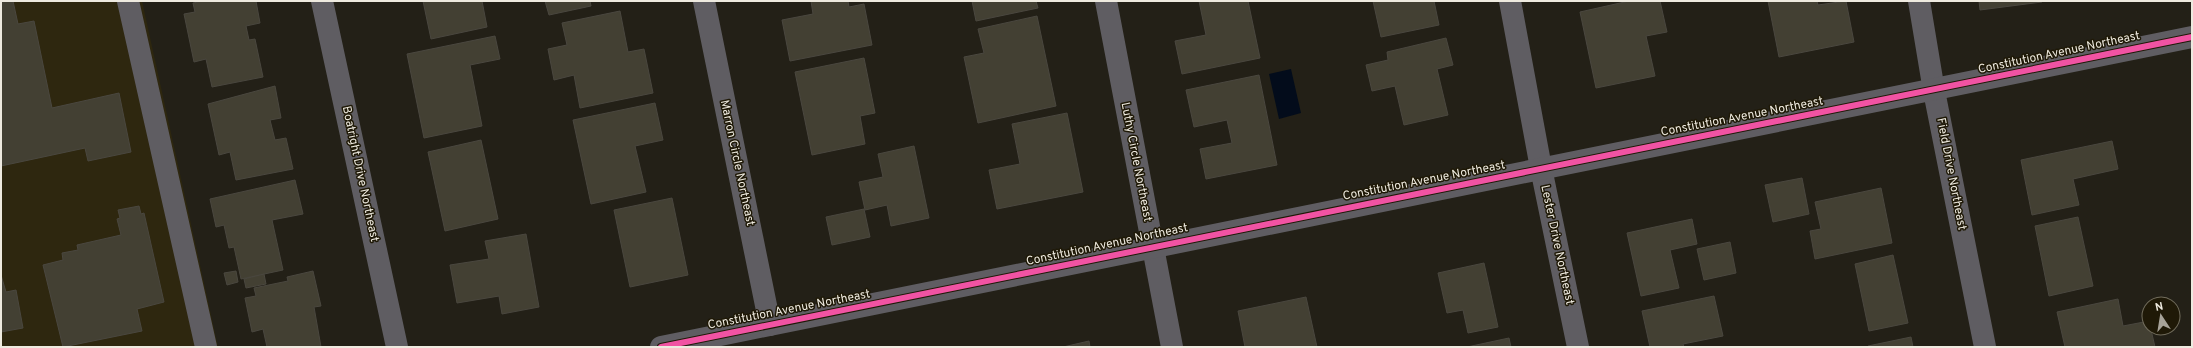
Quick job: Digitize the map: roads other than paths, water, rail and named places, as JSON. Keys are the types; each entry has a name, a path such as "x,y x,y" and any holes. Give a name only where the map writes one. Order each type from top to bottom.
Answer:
{"street":[{"path":"128,1 206,347"},
{"name":"Boatright Drive Northeast","path":"322,1 397,347"},
{"name":"Marron Circle Northeast","path":"704,1 770,325"},
{"name":"Luthy Circle Northeast","path":"1106,1 1172,347"},
{"name":"Lester Drive Northeast","path":"1510,1 1541,168 1578,347"},
{"name":"Field Drive Northeast","path":"1919,1 1934,91 1985,347"},
{"name":"Constitution Avenue Northeast","path":"661,347 739,339 770,325 1152,246 1934,91 2192,37"}],"water":[{"path":"1291,69 1301,113 1279,119 1269,74"}]}
